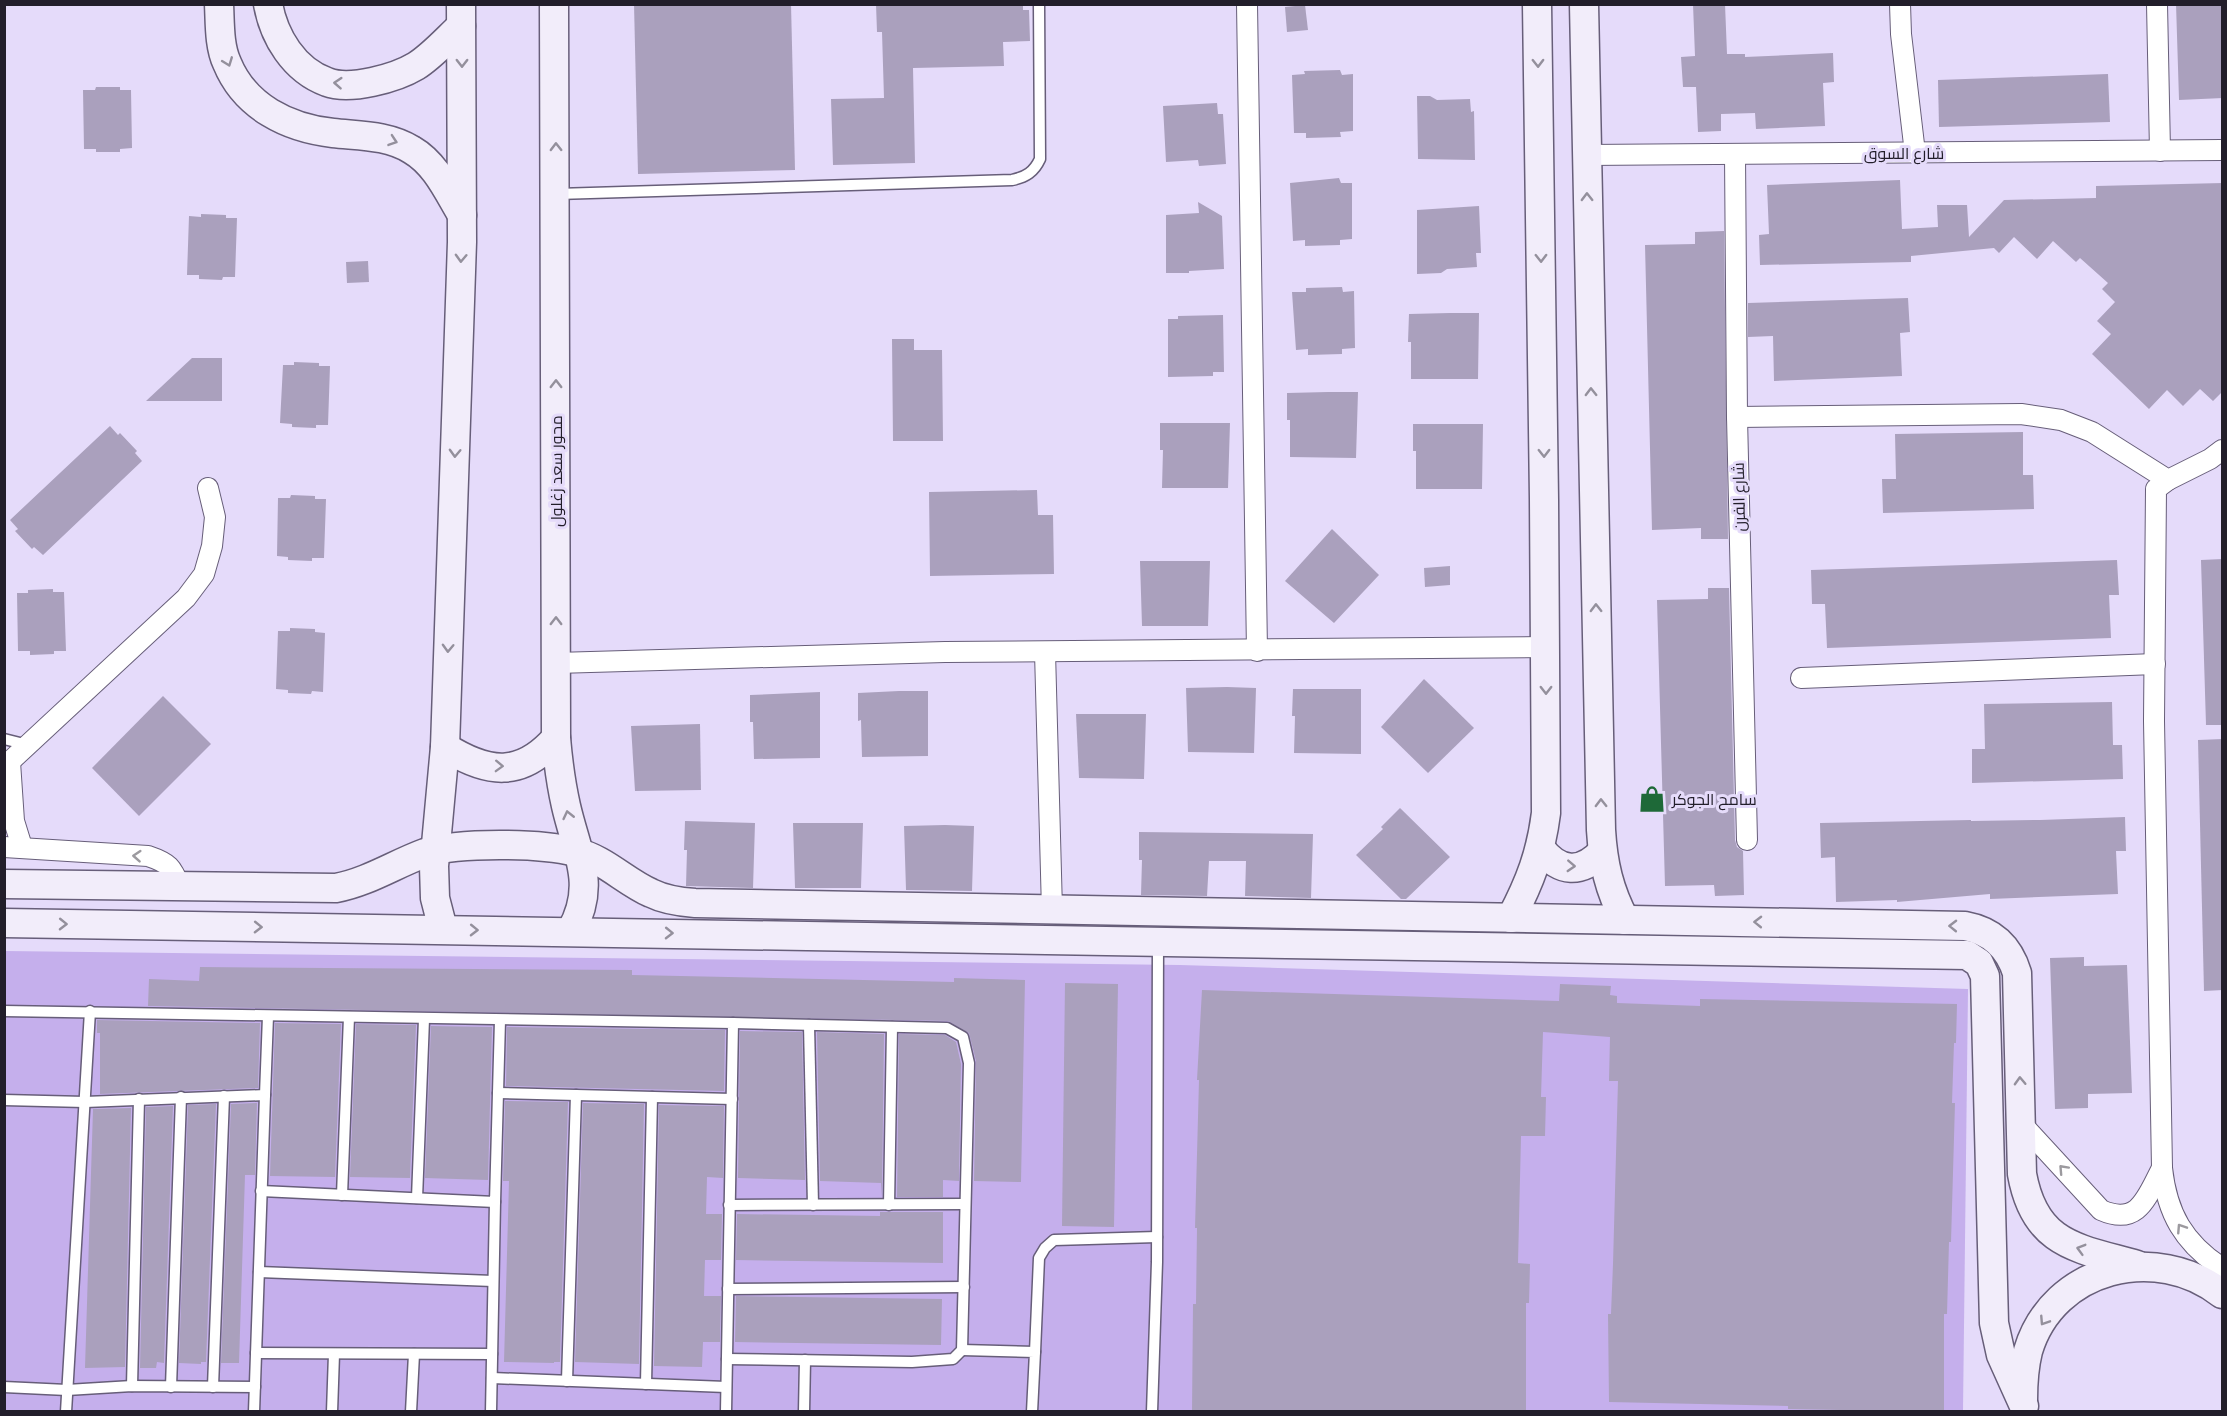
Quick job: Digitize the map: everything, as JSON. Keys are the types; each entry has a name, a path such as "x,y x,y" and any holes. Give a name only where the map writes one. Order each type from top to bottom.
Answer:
{"main road":[{"path":"219,4 226,62 237,82 252,101 272,114 299,125 331,133 383,138 414,151 427,161 437,174 462,216"},
{"path":"268,4 280,42 304,70 329,83 361,84 392,77 417,65 461,15"},
{"name":"محور سعد زغلول","path":"554,4 556,738 564,796 585,884 579,917 571,931"},
{"path":"1511,918 1529,882 1541,849 1546,813 1546,647 1537,4"},
{"path":"1584,4 1602,852 1610,887 1625,920"},
{"path":"443,929 434,890 445,747 462,216 461,15"},
{"path":"445,747 461,757 501,768 523,764 542,754 556,738"},
{"path":"4,884 336,888 366,880 436,850 458,847 543,846 578,852 615,869 649,892 680,902 1965,926 1992,935 2008,952 2017,973 2022,1174 2030,1202 2045,1227 2067,1245 2137,1265 2164,1267 2189,1274 2223,1294"},
{"path":"1541,849 1559,866 1570,868 1582,867 1593,862 1602,852"},
{"path":"4,923 1960,954 1973,958 1979,963 1984,976 1994,1323 2001,1355 2024,1408"},
{"path":"2024,1408 2023,1379 2029,1349 2042,1322 2061,1298 2086,1280 2111,1270 2137,1265"},
{"path":"2189,1274 2223,1274"}],"street":[{"path":"1247,4 1257,651"},
{"path":"1900,4 1901,34 1915,153"},
{"path":"2157,4 2160,151"},
{"name":"شارع السوق","path":"1586,155 2223,150"},
{"name":"شارع الفرن","path":"1735,154 1737,417 1747,840"},
{"path":"1737,417 2021,414 2061,420 2092,432 2168,480"},
{"path":"2223,450 2156,489 2154,721 2164,1189 2170,1210 2181,1229 2193,1245 2223,1268"},
{"path":"180,886 173,870 164,862 148,856 13,847 14,821 7,765 186,598 204,574 212,546 215,517 208,488"},
{"path":"556,663 761,656 1546,647"},
{"path":"1045,652 1052,910"},
{"path":"1801,678 2155,664"},
{"path":"2021,1123 2101,1210 2111,1215 2122,1216 2142,1205 2162,1168"}],"lane":[{"path":"556,194 1021,178 1036,168 1040,159 1039,4"},
{"path":"4,739 29,745"},
{"path":"1152,1412 1157,1237 1158,941"},
{"path":"4,1011 892,1027 947,1029 963,1037 969,1063 962,1350 953,1359 912,1362 727,1359"},
{"path":"66,1412 90,1011"},
{"path":"254,1412 268,1016"},
{"path":"342,1195 349,1017"},
{"path":"417,1198 424,1019"},
{"path":"492,1412 500,1020"},
{"path":"726,1412 733,1023"},
{"path":"809,1025 813,1205"},
{"path":"889,1205 892,1027"},
{"path":"498,1093 732,1100"},
{"path":"4,1100 85,1102 265,1095"},
{"path":"567,1381 576,1095"},
{"path":"213,1387 224,1096"},
{"path":"171,1387 181,1097"},
{"path":"646,1384 652,1097"},
{"path":"132,1386 139,1099"},
{"path":"261,1191 495,1202"},
{"path":"729,1205 965,1204"},
{"path":"1032,1412 1039,1258 1045,1248 1054,1240 1157,1237"},
{"path":"259,1272 493,1281"},
{"path":"728,1289 964,1287"},
{"path":"962,1350 1035,1352"},
{"path":"256,1353 492,1354"},
{"path":"332,1412 334,1354"},
{"path":"411,1412 414,1354"},
{"path":"804,1412 805,1360"},
{"path":"492,1378 726,1387"},
{"path":"4,1387 67,1390 132,1386 255,1387"}],"shaded area":[{"path":"5,951 1180,965 1968,989 1963,1411 5,1412"}],"building":[{"path":"634,4 791,4 795,170 638,174"},
{"path":"876,4 1023,4 1023,10 1029,10 1030,41 1003,42 1004,66 913,68 915,163 833,165 831,99 884,98 882,32 877,32"},
{"path":"1693,4 1725,4 1727,54 1745,54 1745,57 1833,53 1834,82 1823,83 1825,126 1756,129 1755,113 1721,114 1721,131 1698,132 1696,87 1683,87 1681,57 1695,56"},
{"path":"2176,4 2223,4 2223,98 2179,100"},
{"path":"1305,5 1308,30 1287,32 1285,7"},
{"path":"1340,70 1342,75 1353,74 1353,131 1340,132 1341,137 1306,138 1306,133 1294,133 1292,75 1305,74 1304,71"},
{"path":"2108,74 2110,122 1939,127 1938,80"},
{"path":"96,87 120,87 120,90 131,90 132,148 120,149 120,152 96,152 96,149 84,149 83,90 95,90"},
{"path":"1417,96 1430,96 1437,100 1470,99 1471,112 1474,111 1475,160 1418,159"},
{"path":"1217,103 1218,114 1223,114 1226,164 1199,166 1198,160 1166,162 1163,106"},
{"path":"1339,178 1341,183 1352,183 1352,239 1340,240 1340,245 1305,246 1305,240 1293,241 1290,183"},
{"path":"1900,180 1902,229 1938,227 1937,205 1967,205 1969,237 2004,200 2096,198 2096,186 2223,183 2223,391 2213,401 2200,389 2183,406 2167,390 2149,409 2092,354 2111,334 2097,321 2115,302 2102,289 2108,283 2080,258 2076,262 2053,241 2037,259 2014,237 1999,253 1994,248 1911,256 1911,262 1760,265 1759,235 1769,234 1767,185"},
{"path":"1198,202 1222,216 1224,269 1166,273 1166,215 1199,213"},
{"path":"1479,206 1481,253 1476,253 1477,267 1417,274 1417,210"},
{"path":"201,214 237,218 235,277 223,277 222,280 199,279 199,275 187,275 189,216 201,217"},
{"path":"1724,231 1728,539 1701,539 1701,528 1652,530 1645,245 1695,244 1695,232"},
{"path":"368,261 369,282 347,283 346,262"},
{"path":"1342,287 1343,292 1354,291 1355,348 1342,349 1342,354 1308,355 1308,349 1296,350 1292,292 1306,292 1306,288"},
{"path":"1908,298 1910,332 1900,333 1902,376 1774,381 1773,336 1748,337 1748,303"},
{"path":"1479,313 1478,379 1411,379 1411,342 1408,342 1409,314"},
{"path":"1223,315 1224,372 1213,372 1213,376 1168,377 1168,319 1178,319 1178,316"},
{"path":"892,339 914,339 914,350 942,350 943,441 893,441"},
{"path":"192,358 222,358 222,401 146,401"},
{"path":"294,362 330,366 328,425 316,425 316,428 292,427 292,424 280,423 283,365 294,365"},
{"path":"1358,392 1356,458 1290,457 1287,393"},
{"path":"1160,423 1230,423 1228,488 1162,488 1163,450 1160,450"},
{"path":"1413,424 1483,424 1482,489 1416,489"},
{"path":"110,426 137,451 135,453 142,461 43,555 34,547 32,549 15,531 18,529 10,520"},
{"path":"2023,432 2023,475 2033,475 2034,509 1883,513 1882,479 1896,479 1895,434"},
{"path":"1037,490 1038,515 1053,515 1054,574 930,576 929,492"},
{"path":"291,495 326,499 324,558 312,558 312,561 288,560 288,557 277,556 278,498 290,498"},
{"path":"1332,529 1379,575 1334,623 1285,581"},
{"path":"2223,559 2223,725 2206,725 2201,560"},
{"path":"2117,560 2119,595 2109,595 2111,638 1827,648 1825,604 1812,604 1811,570"},
{"path":"1140,561 1210,561 1208,626 1142,626"},
{"path":"1450,566 1450,585 1425,587 1424,568"},
{"path":"1708,588 1729,588 1735,840 1737,847 1743,851 1744,895 1715,896 1714,885 1665,886 1657,600 1708,599"},
{"path":"53,589 53,592 64,592 66,651 30,655 30,651 18,651 17,593"},
{"path":"290,628 315,629 315,632 325,633 323,692 288,693 288,690 276,689 278,631 290,631"},
{"path":"1424,679 1474,728 1428,773 1381,727"},
{"path":"1186,688 1256,688 1254,753 1188,752"},
{"path":"1293,689 1361,689 1361,754 1294,753"},
{"path":"928,691 928,756 862,757 858,693"},
{"path":"820,692 820,758 754,759 750,695"},
{"path":"163,696 211,744 139,816 92,768"},
{"path":"2112,702 2113,745 2122,745 2123,779 1972,783 1972,749 1985,749 1984,704"},
{"path":"1076,714 1146,714 1144,779 1079,778"},
{"path":"700,724 701,790 635,791 631,726"},
{"path":"2223,739 2223,990 2204,991 2198,740"},
{"path":"1400,808 1450,857 1406,899 1401,899 1356,855 1383,829 1381,827"},
{"path":"2125,817 2126,851 2116,851 2118,894 1990,899 1990,894 1897,902 1897,900 1836,902 1835,857 1821,858 1820,823"},
{"path":"685,821 755,823 753,888 686,886"},
{"path":"793,823 863,823 861,888 795,888"},
{"path":"904,826 974,826 972,891 906,890"},
{"path":"1139,832 1313,834 1311,898 1245,896 1246,861 1209,861 1207,896 1141,895 1142,860 1139,860"},
{"path":"2084,957 2084,966 2127,965 2132,1093 2088,1094 2088,1108 2055,1109 2050,958"},
{"path":"200,967 632,970 632,975 954,982 954,978 1025,980 1021,1182 974,1181 976,1061 969,1033 948,1021 148,1006 149,979 199,981"},
{"path":"1065,983 1118,984 1114,1227 1062,1226"},
{"path":"1560,984 1611,986 1610,995 1617,996 1617,1003 1700,1006 1700,999 1957,1004 1952,1103 1955,1103 1951,1242 1949,1242 1947,1314 1944,1314 1944,1412 1609,1402 1608,1314 1611,1314 1618,1081 1609,1081 1610,1037 1543,1032 1541,1097 1546,1097 1545,1136 1521,1136 1518,1263 1530,1264 1529,1303 1526,1303 1526,1412 1192,1412 1193,1304 1196,1304 1197,1228 1195,1228 1199,1080 1197,1080 1202,990 1559,1001"},
{"path":"97,1020 260,1023 258,1088 100,1094 100,1033 97,1033"},
{"path":"275,1023 341,1024 335,1177 270,1176"},
{"path":"356,1024 416,1025 410,1178 350,1177"},
{"path":"431,1026 492,1027 488,1180 425,1178"},
{"path":"507,1027 725,1030 724,1091 506,1086"},
{"path":"740,1031 802,1032 805,1180 738,1178"},
{"path":"817,1032 884,1034 882,1197 881,1183 820,1181"},
{"path":"899,1034 945,1035 956,1042 961,1064 959,1181 943,1180 943,1197 897,1197"},
{"path":"505,1101 568,1102 560,1362 504,1362 509,1181 503,1181"},
{"path":"257,1103 255,1175 245,1175 239,1363 221,1363 231,1104"},
{"path":"583,1103 644,1104 639,1364 575,1362"},
{"path":"216,1104 206,1362 201,1362 201,1364 179,1363 188,1105"},
{"path":"659,1105 724,1106 723,1178 707,1177 706,1214 722,1214 721,1260 705,1260 704,1296 721,1296 720,1342 703,1342 702,1367 654,1366"},
{"path":"173,1106 164,1363 157,1362 156,1368 140,1368 146,1107"},
{"path":"131,1108 125,1367 85,1368 93,1109"},
{"path":"880,1212 943,1212 943,1263 736,1260 737,1214 880,1216"},
{"path":"736,1296 942,1299 941,1345 735,1342"}],"place":[{"name":"سامح الجوكر","path":"1652,799"}]}
